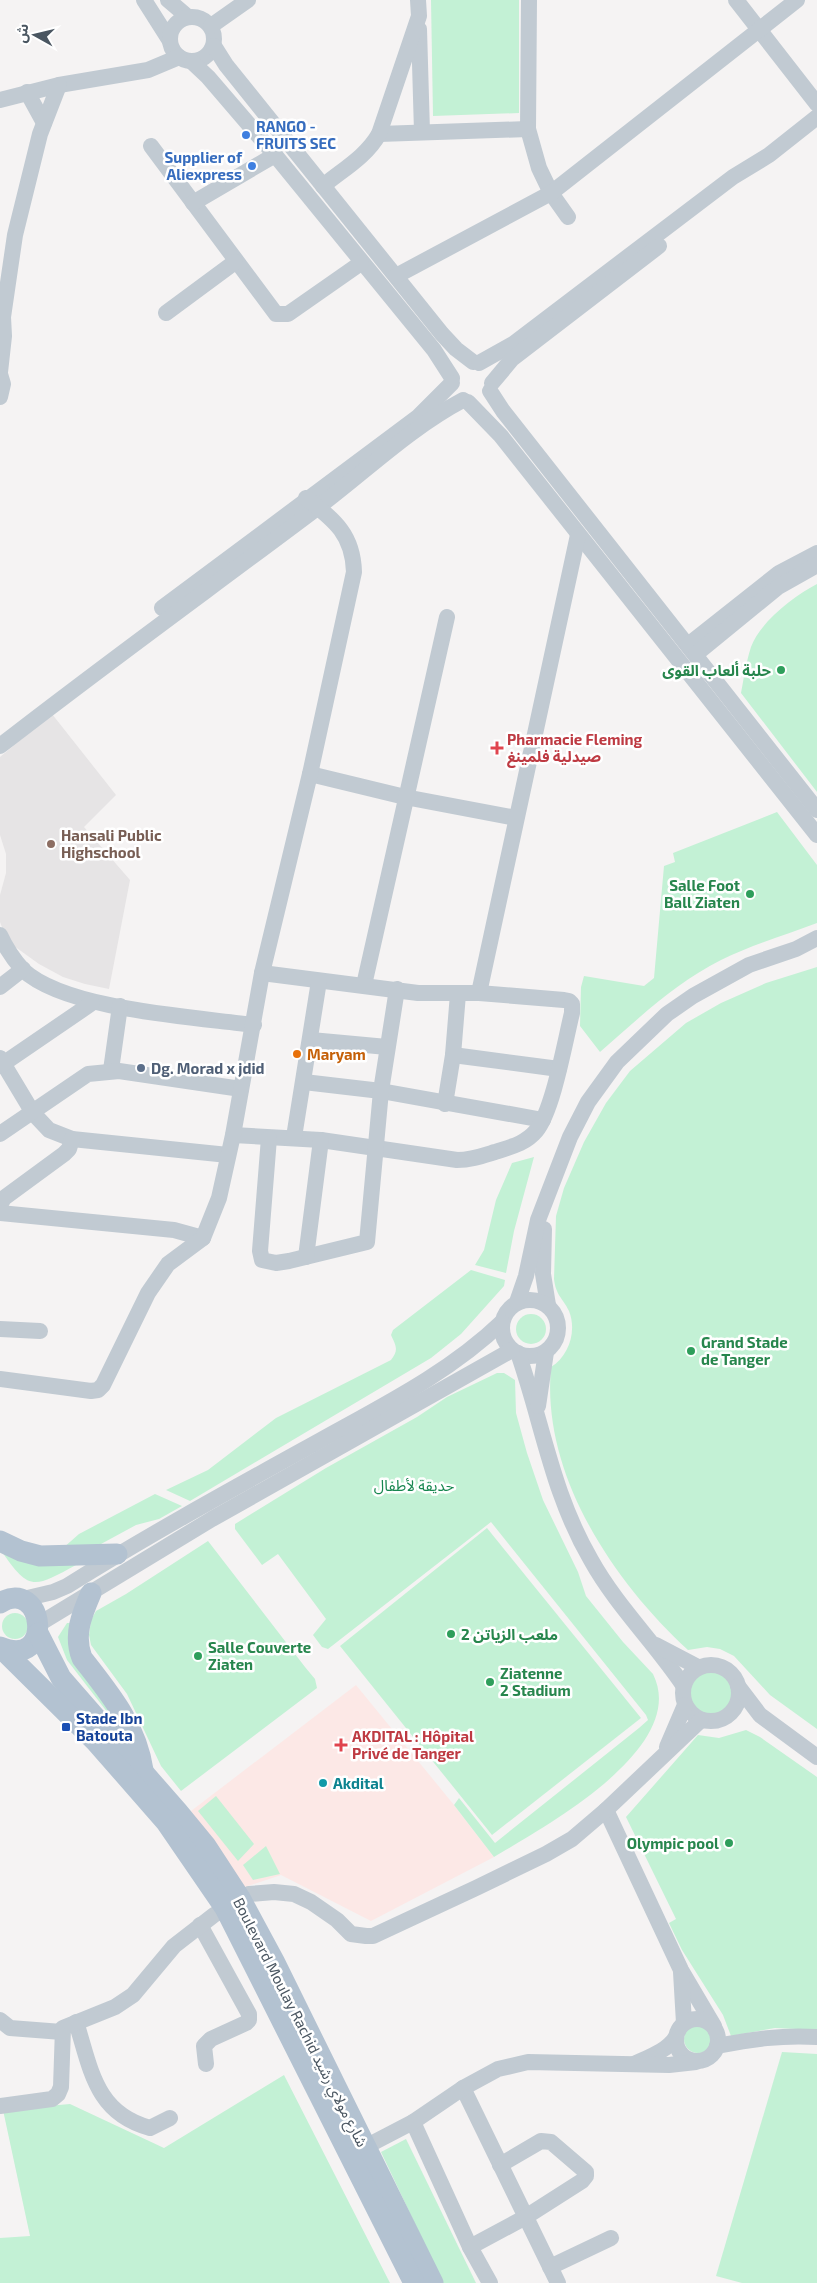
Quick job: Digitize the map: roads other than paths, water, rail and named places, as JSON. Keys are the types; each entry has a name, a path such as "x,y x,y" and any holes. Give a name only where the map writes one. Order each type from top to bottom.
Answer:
{"main road":[{"path":"0,1541 21,1551 40,1556 117,1554"},
{"path":"91,1593 79,1625 78,1646 82,1658 129,1723 138,1745 143,1772"},
{"name":"Boulevard Moulay Rachid شارع مولاي رشيد","path":"8,1597 33,1609 38,1629 61,1678 206,1846 414,2283"},
{"path":"1,1648 19,1650 27,1647 38,1629"},
{"name":"Boulevard Moulay Rachid شارع مولاي رشيد","path":"1,1648 96,1742 233,1903 278,1970 433,2283"}],"street":[{"path":"144,0 170,41 174,52 208,77 275,155 361,263 434,350 452,380 455,393 466,401 501,436 817,835"},
{"path":"168,0 188,17"},
{"path":"211,26 248,0"},
{"path":"529,0 528,129 539,168 551,193 568,217"},
{"path":"736,0 817,104"},
{"path":"396,276 551,193 797,0"},
{"path":"419,8 422,132"},
{"path":"322,186 365,153 379,134 419,8"},
{"path":"3,94 27,92 148,70 185,59 202,59 211,52 215,36 211,26 201,18 188,17 182,19 173,28 170,41"},
{"path":"214,46 322,186 442,334 456,349 489,371 491,387 503,411 817,810"},
{"path":"0,397 3,384 0,373 4,336 2,317 15,235 44,123 59,85"},
{"path":"27,92 44,123"},
{"path":"0,746 312,503 418,417 452,380 454,372 462,364 476,362 513,344 733,177 769,156 817,117"},
{"path":"379,134 528,129"},
{"path":"151,146 235,262 276,314 288,314 361,263"},
{"path":"193,203 275,155"},
{"path":"0,732 312,503 422,427 466,401 479,401 512,359 762,165 769,156"},
{"path":"166,313 235,262"},
{"path":"0,1379 91,1391 98,1390 103,1385 148,1293 168,1264 203,1238 219,1198 234,1135 262,974 310,774 354,572 352,551 343,532 312,503"},
{"path":"479,993 578,535"},
{"path":"692,650 779,573 817,553"},
{"path":"692,650 778,586 817,565"},
{"path":"364,985 447,617"},
{"path":"310,774 406,797 516,818"},
{"path":"0,935 23,970 43,983 92,1002 254,1025"},
{"path":"796,949 817,938"},
{"path":"8,1597 53,1592 68,1586 117,1554 406,1392 463,1355 502,1322 507,1311 517,1302 526,1276 538,1220 570,1137 588,1102 618,1062 636,1042 668,1014 718,981 749,965 796,949 817,945"},
{"path":"0,987 23,970"},
{"path":"234,1135 269,1138 294,1137 467,1160 525,1141 536,1131 543,1120 559,1069 572,1013 572,1004 569,1001 479,993 418,993 262,974"},
{"path":"294,1137 319,981"},
{"path":"269,1138 260,1242 262,1260 276,1263 306,1258 367,1242 381,1091 397,989"},
{"path":"445,1104 453,1055 458,994"},
{"path":"92,1002 1,1062 33,1113 50,1130 72,1139 228,1155"},
{"path":"110,1070 120,1006"},
{"path":"311,1040 388,1047"},
{"path":"453,1055 559,1069"},
{"path":"0,1134 88,1074 110,1070 241,1089"},
{"path":"304,1082 381,1091 445,1104 543,1120"},
{"path":"0,1204 4,1198 69,1150 72,1139"},
{"path":"306,1258 321,1140"},
{"path":"545,1201 543,1262 548,1305"},
{"path":"0,1213 174,1230 203,1238"},
{"path":"38,1629 91,1593 212,1519 515,1352 537,1356 546,1352 552,1346 559,1329 554,1312 548,1305 533,1299 517,1302"},
{"path":"502,1322 503,1337 515,1352 558,1491 590,1560 613,1595 653,1643 683,1685"},
{"path":"0,1329 40,1332"},
{"path":"538,1423 540,1387 546,1352"},
{"path":"653,1643 698,1668"},
{"path":"769,1724 751,1719 724,1718 708,1722 694,1717 685,1705 682,1695 683,1685 692,1672 698,1668 709,1665 720,1666 730,1673 751,1706 769,1724 817,1757"},
{"path":"724,1718 735,1708 738,1700 738,1685"},
{"path":"663,1755 685,1705"},
{"path":"0,2106 52,2099 58,2094 61,2087 62,2032 66,2025 115,2007 133,1995 174,1946 200,1925 249,1894 274,1892 294,1894 311,1902 337,1920 351,1934 372,1936 546,1854 572,1838 606,1810 701,1720"},
{"path":"606,1810 681,1970 714,2026 718,2046"},
{"path":"200,1925 249,2014 249,2020 246,2023 211,2039 204,2046 206,2064"},
{"path":"681,1970 679,2050 683,2056 696,2062"},
{"path":"632,2065 672,2043 680,2030 695,2018 702,2019 714,2026"},
{"path":"0,2020 10,2028 62,2032"},
{"path":"76,2022 98,2089 119,2115 150,2128 170,2118"},
{"path":"365,2147 413,2122 463,2088 498,2069 528,2062 669,2066 696,2062 709,2057 718,2046 760,2037 817,2037"},
{"path":"463,2088 524,2218 558,2283"},
{"path":"413,2122 470,2247 490,2283"},
{"path":"470,2247 524,2218 582,2181 586,2172 551,2142 546,2140 541,2141 500,2165"},
{"path":"550,2267 611,2238"}],"place":[{"name":"RANGO - FRUITS SEC","path":"246,135"},
{"name":"Supplier of Aliexpress","path":"252,166"},
{"name":"حلبة ألعاب القوى","path":"781,670"},
{"name":"Pharmacie Fleming صيدلية فلمينغ","path":"497,748"},
{"name":"Hansali Public Highschool","path":"51,844"},
{"name":"Salle Foot Ball Ziaten","path":"750,894"},
{"name":"Maryam","path":"297,1054"},
{"name":"Dg. Morad x jdid","path":"141,1068"},
{"name":"Grand Stade de Tanger","path":"691,1351"},
{"name":"ملعب الزياتن 2","path":"451,1634"},
{"name":"Salle Couverte Ziaten","path":"198,1656"},
{"name":"Ziatenne 2 Stadium","path":"490,1682"},
{"name":"Stade Ibn Batouta","path":"66,1727"},
{"name":"AKDITAL : Hôpital Privé de Tanger","path":"341,1745"},
{"name":"Akdital","path":"323,1783"},
{"name":"Olympic pool","path":"729,1843"}],"park label":[{"name":"حديقة لأطفال","path":"414,1485"}]}
